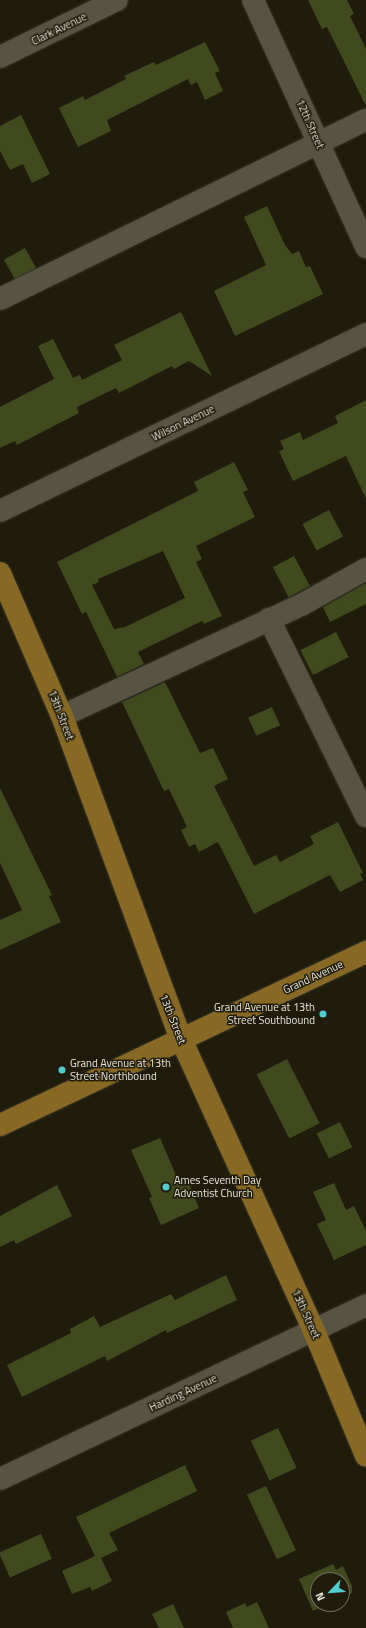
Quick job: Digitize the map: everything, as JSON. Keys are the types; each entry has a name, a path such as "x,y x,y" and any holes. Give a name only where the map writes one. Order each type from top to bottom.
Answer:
{"main road":[{"name":"13th Street","path":"0,573 62,716 181,1039 314,1331 366,1456"},
{"name":"Grand Avenue","path":"0,1125 366,952"}],"street":[{"name":"Clark Avenue","path":"0,57 118,0"},
{"name":"12th Street","path":"253,0 366,247"},
{"path":"0,299 366,120"},
{"name":"Wilson Avenue","path":"0,511 366,334"},
{"path":"62,716 303,604 366,569"},
{"path":"269,619 366,816"},
{"name":"Harding Avenue","path":"0,1479 366,1305"}],"building":[{"path":"308,0 347,0 354,14 350,16 366,49 366,106 327,27 322,29"},
{"path":"205,42 220,71 215,73 223,91 205,100 197,82 191,85 188,79 107,120 111,131 78,147 59,108 83,96 85,100 126,79 124,76 154,62 156,65"},
{"path":"21,115 50,174 32,183 23,164 10,170 0,151 0,126"},
{"path":"267,206 285,245 292,254 299,251 306,267 310,266 323,294 235,336 214,291 266,265 244,217"},
{"path":"25,248 36,268 15,280 4,260"},
{"path":"181,312 212,376 189,361 174,369 172,366 119,393 116,388 77,407 79,413 17,445 15,441 0,448 0,407 54,379 38,346 53,339 73,378 80,375 82,380 122,360 114,345"},
{"path":"366,400 366,499 346,456 293,481 279,451 284,449 280,441 300,432 303,440 338,423 335,416"},
{"path":"234,462 248,490 243,492 255,517 196,546 202,559 196,562 222,616 204,624 202,621 138,652 144,664 117,677 86,612 82,614 57,562 198,491 194,482","holes":["163,551 185,598 125,627 114,629 92,585 99,582 98,579"]},
{"path":"329,510 343,536 317,551 303,524"},
{"path":"294,556 310,586 289,597 273,567"},
{"path":"366,583 366,604 330,622 323,607"},
{"path":"336,632 349,657 313,675 300,650"},
{"path":"165,682 200,753 213,748 228,779 214,786 254,866 276,855 280,862 314,844 310,836 338,822 363,873 360,874 363,880 340,892 330,875 254,914 218,842 199,852 195,844 189,847 181,830 187,827 169,789 164,791 122,702"},
{"path":"272,707 280,725 256,736 248,718"},
{"path":"0,788 52,895 49,896 61,922 0,950 0,920 22,910 0,863"},
{"path":"287,1059 320,1123 289,1139 257,1074"},
{"path":"340,1122 352,1147 329,1159 317,1133"},
{"path":"160,1138 179,1182 187,1179 199,1208 161,1225 149,1198 152,1197 131,1150"},
{"path":"334,1183 346,1210 354,1206 366,1231 366,1245 334,1260 317,1224 326,1220 313,1192"},
{"path":"57,1185 72,1216 16,1244 14,1240 0,1247 0,1216"},
{"path":"226,1275 237,1300 167,1333 166,1330 107,1361 105,1356 22,1397 7,1365 71,1333 70,1329 94,1316 100,1327 171,1294 175,1300"},
{"path":"278,1428 297,1468 269,1481 251,1441"},
{"path":"185,1465 197,1491 109,1533 118,1550 101,1558 112,1581 92,1591 90,1587 72,1594 62,1571 95,1556 76,1517"},
{"path":"266,1486 296,1550 277,1559 247,1495"},
{"path":"41,1534 52,1559 10,1577 0,1552"},
{"path":"333,1564 336,1570 343,1566 346,1572 315,1572"},
{"path":"310,1574 310,1604 299,1579"},
{"path":"350,1582 352,1586 352,1593 350,1594"},
{"path":"257,1602 269,1628 233,1628 226,1612 245,1603 247,1607"},
{"path":"173,1604 184,1628 159,1628 152,1614"}],"place":[{"name":"Grand Avenue at 13th Street Southbound","path":"323,1014"},
{"name":"Grand Avenue at 13th Street Northbound","path":"62,1070"},
{"name":"Ames Seventh Day Adventist Church","path":"166,1187"}]}
